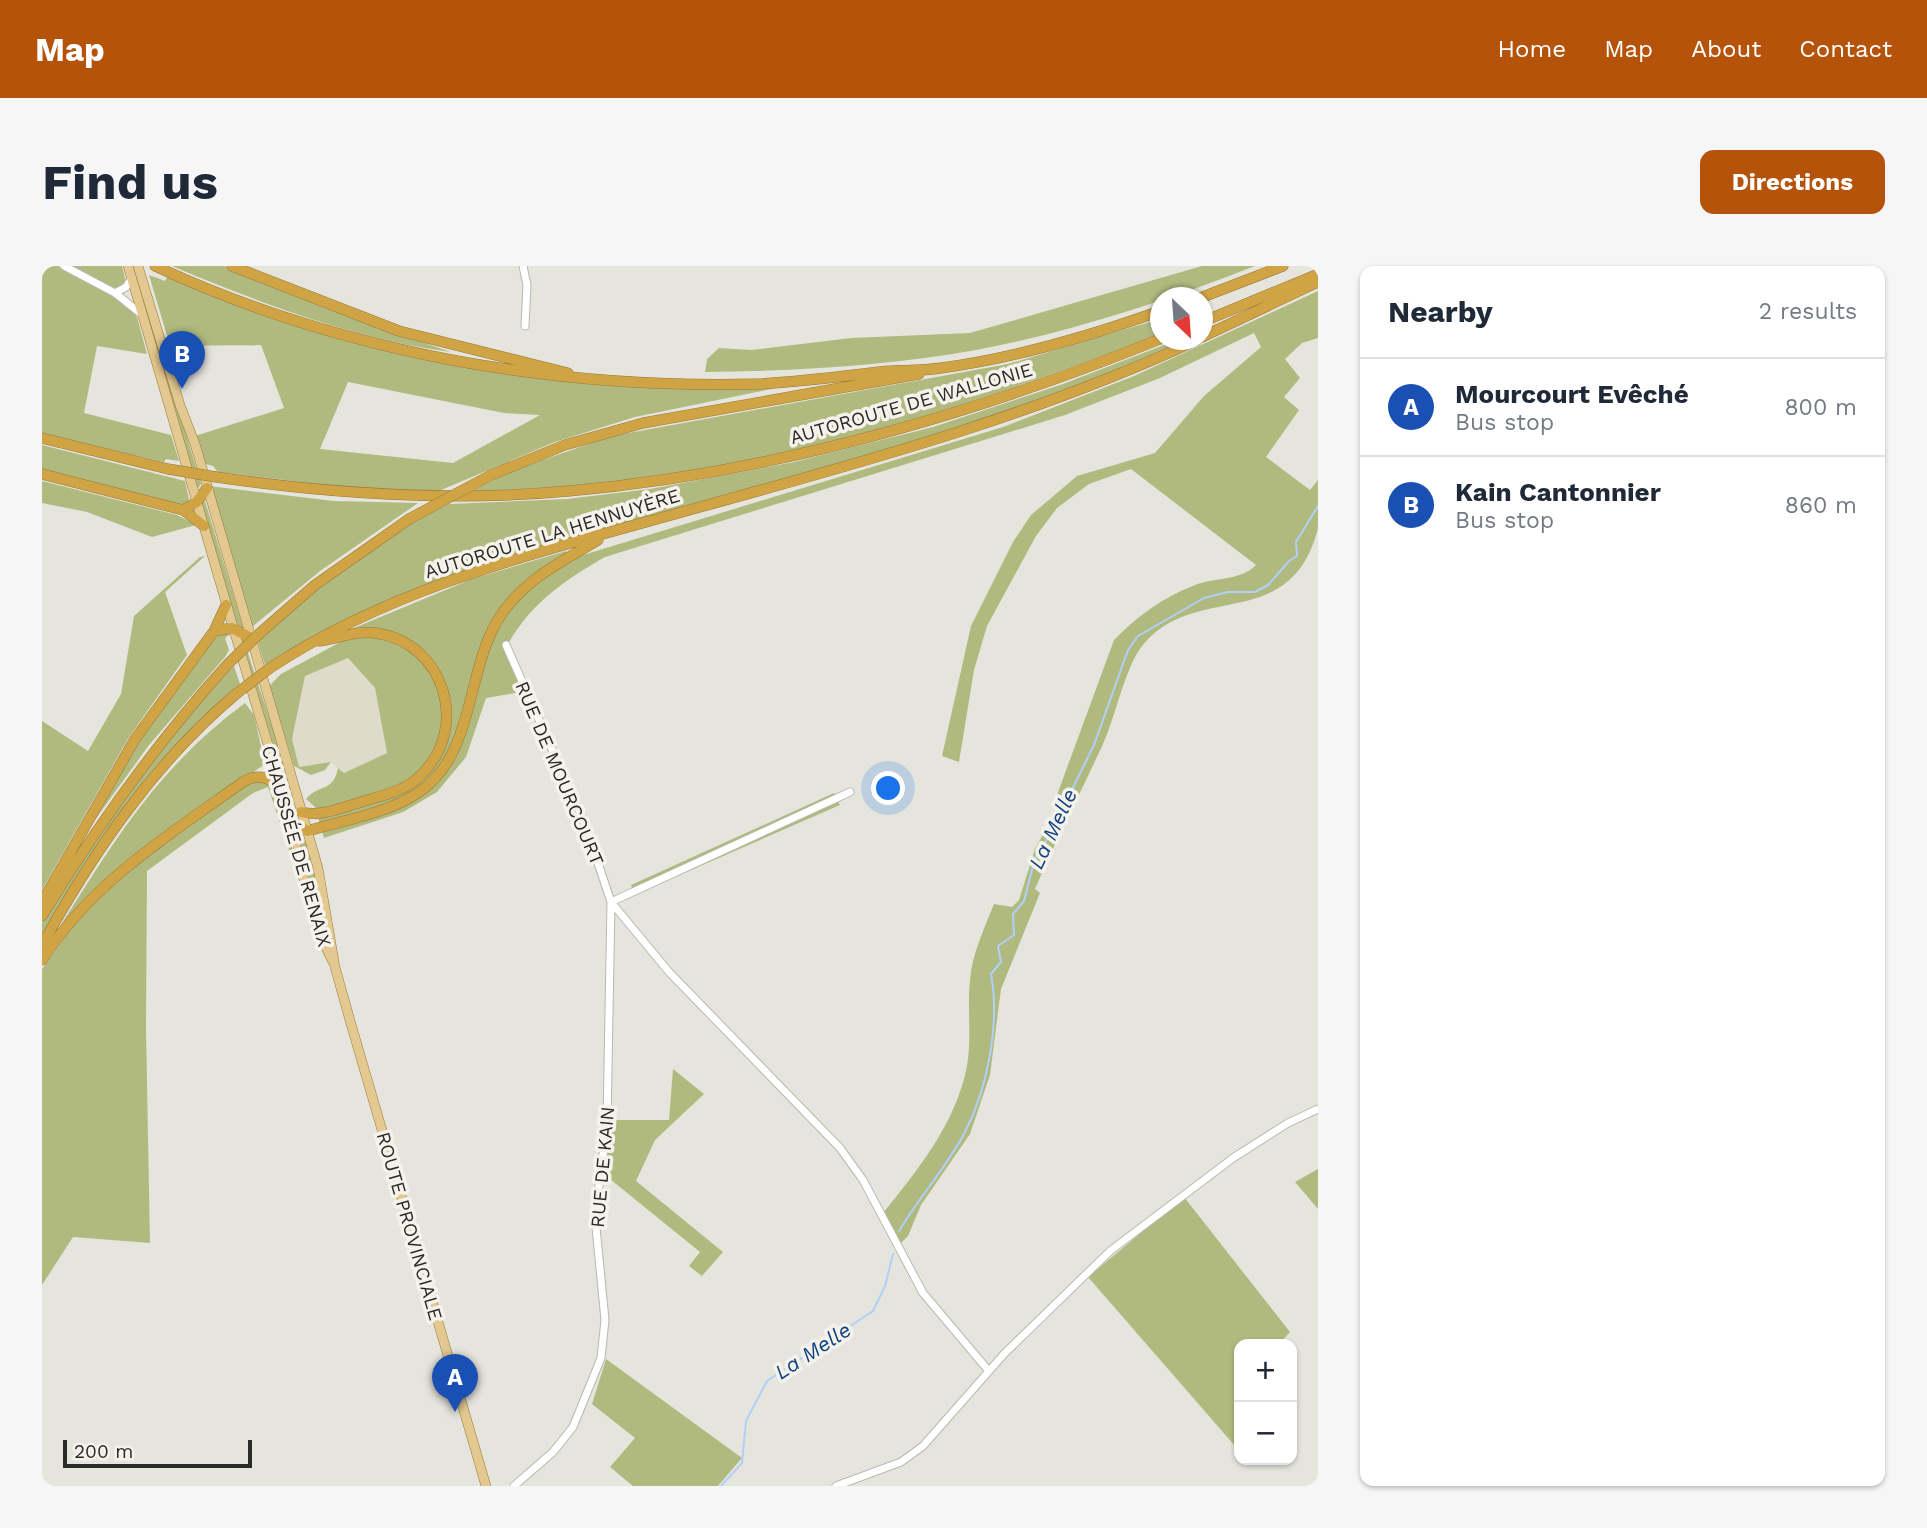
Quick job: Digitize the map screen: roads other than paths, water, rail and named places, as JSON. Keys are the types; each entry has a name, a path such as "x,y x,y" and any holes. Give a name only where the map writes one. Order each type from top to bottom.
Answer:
{"highway":[{"path":"232,266 399,331 474,352 557,369 582,379"},
{"path":"1213,293 1283,266"},
{"name":"AUTOROUTE DE WALLONIE","path":"159,267 286,317 367,341 474,364 582,379 757,384 940,368 1060,342 1150,315"},
{"path":"1213,317 1318,274"},
{"path":"1213,332 1318,282"},
{"name":"AUTOROUTE DE WALLONIE","path":"42,438 168,469 339,493 472,496 568,491 681,477 777,459 921,422 1059,377 1150,343"},
{"name":"AUTOROUTE LA HENNUYÈRE","path":"42,944 111,833 151,778 198,728 236,694 271,668 349,621 422,590 610,532 969,430 1089,386 1174,350"},
{"path":"42,916 99,825 149,755 228,664 255,635 315,584 409,519 491,475 565,445 643,423 891,381 940,368"},
{"path":"42,474 183,510 204,526"},
{"path":"183,510 197,502 207,488"},
{"path":"291,820 307,831 397,804 424,789 437,776 460,734 486,642 510,602 550,566 610,532"},
{"path":"42,902 135,739 214,631 226,605"},
{"path":"214,631 232,628 255,635"},
{"path":"301,812 320,814 408,785 433,763 443,743 448,710 445,692 434,670 418,650 404,641 376,633 359,632 311,642"},
{"path":"42,960 73,917 106,883 221,797 257,776 272,780 281,788"}],"main road":[{"name":"CHAUSSÉE DE RENAIX","path":"128,266 232,628 291,820 319,929 335,967"},
{"name":"CHAUSSÉE DE RENAIX","path":"138,266 255,635 323,887 335,967"},
{"name":"ROUTE PROVINCIALE","path":"335,967 486,1486"}],"street":[{"path":"64,266 134,305 142,316"},
{"path":"523,266 527,285 525,326"},
{"path":"115,293 126,287 132,278"},
{"name":"RUE DE MOURCOURT","path":"506,645 585,824 611,902"},
{"path":"850,792 611,902 669,972 840,1148 863,1180 923,1293 989,1370"},
{"name":"RUE DE KAIN","path":"514,1486 553,1451 573,1427 601,1357 606,1320 595,1217 607,1123 611,902"},
{"path":"836,1486 901,1462 923,1446 989,1370 1060,1297 1153,1217 1233,1158 1318,1109"}],"waterway":[{"name":"La Melle","path":"899,1231 950,1157 973,1115 990,1054 994,1013 991,974 1001,962 998,946 1014,935 1013,914 1024,901 1035,858 1049,836 1094,745 1128,650 1138,636 1204,598 1228,592 1255,592 1268,585 1289,561 1297,556 1296,542 1318,506"},
{"name":"La Melle","path":"721,1486 742,1463 746,1421 767,1381 873,1311 885,1286 893,1254"}],"place":[{"name":"Kain Cantonnier","path":"182,389"},
{"name":"Mourcourt Evêché","path":"455,1412"}]}
